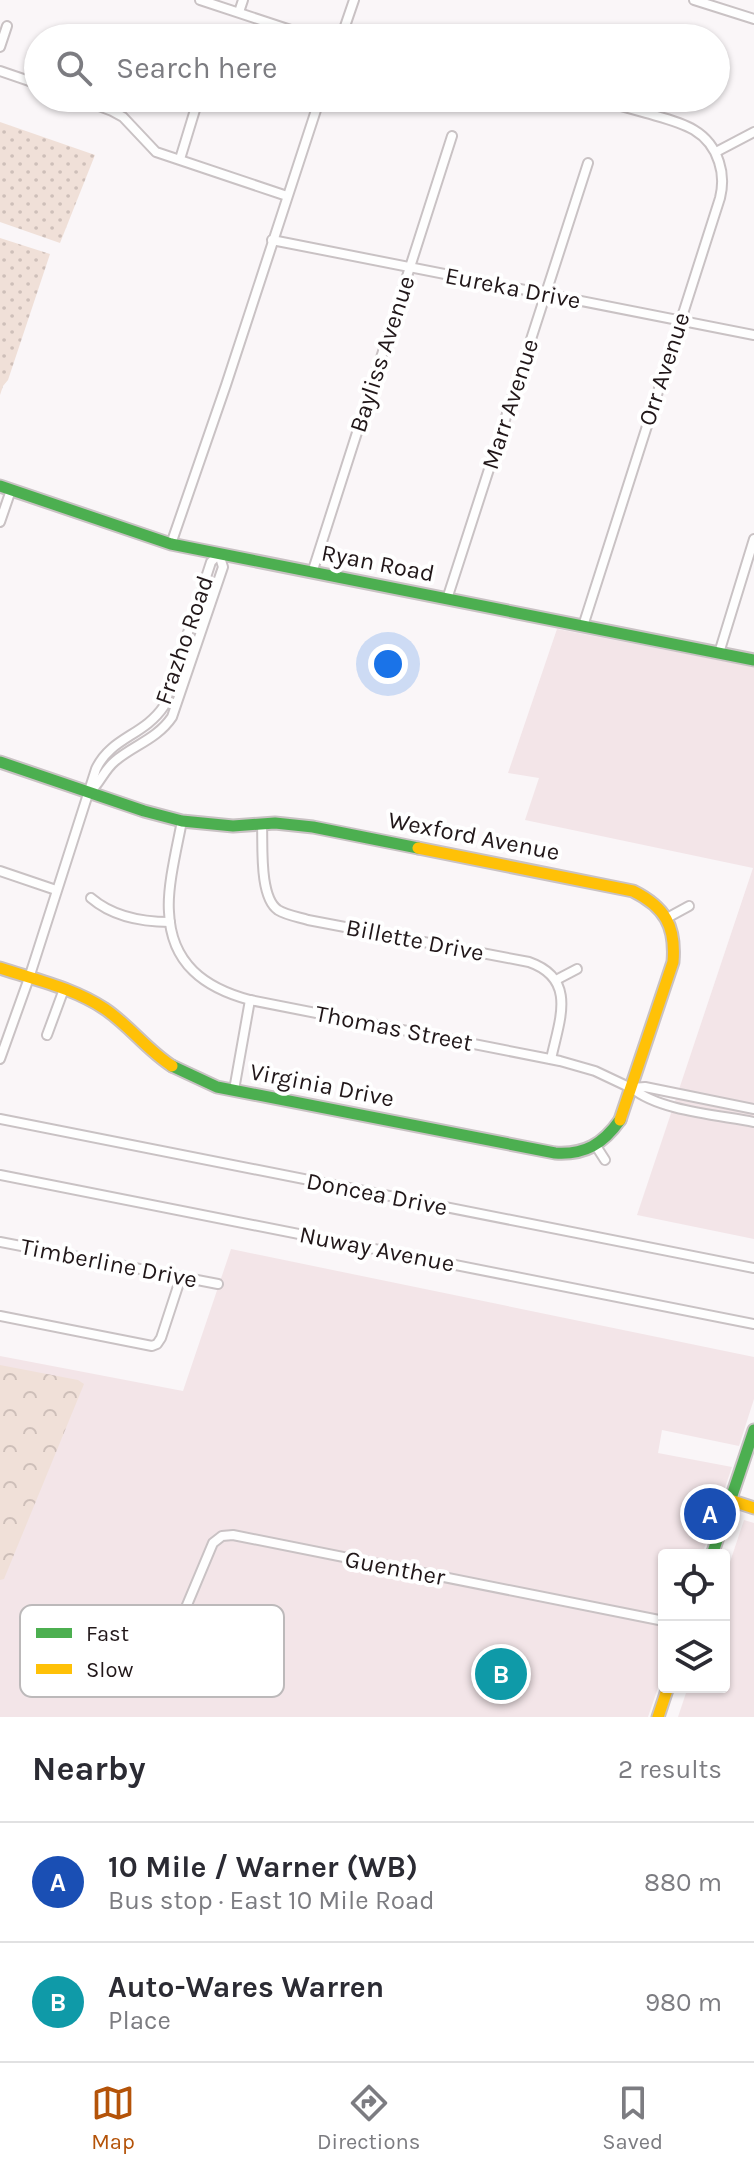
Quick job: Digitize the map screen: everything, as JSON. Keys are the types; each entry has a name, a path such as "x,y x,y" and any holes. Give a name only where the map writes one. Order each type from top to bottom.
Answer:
{"street":[{"path":"200,0 274,24"},
{"path":"239,12 243,0"},
{"path":"346,24 354,0"},
{"path":"694,0 754,19"},
{"path":"0,47 7,26"},
{"path":"0,71 24,79"},
{"path":"114,112 123,117 156,152 287,196"},
{"path":"180,159 194,112"},
{"name":"Frazho Road","path":"171,544 315,112"},
{"path":"643,112 683,123 705,137 716,152 754,132"},
{"name":"Bayliss Avenue","path":"312,573 452,136"},
{"name":"Orr Avenue","path":"583,626 721,193 722,171 716,152"},
{"name":"Marr Avenue","path":"447,599 588,163"},
{"name":"Eureka Drive","path":"272,240 754,335"},
{"path":"0,522 5,488"},
{"name":"Ryan Road","path":"5,488 171,544 754,660"},
{"path":"719,653 754,539"},
{"name":"Frazho Road","path":"0,1059 89,792 98,785 112,763 156,735 172,717 223,567 219,554"},
{"name":"Wexford Avenue","path":"0,762 182,821 233,826 313,827 613,886 647,896 667,918"},
{"name":"Thomas Street","path":"182,821 168,910 170,922 178,949 193,971 214,988 250,1000 551,1059 595,1071 631,1088 645,1087 754,1109"},
{"name":"Billette Drive","path":"262,824 266,889 272,904 280,911 308,920 529,962 556,980"},
{"path":"0,871 56,890"},
{"path":"91,898 108,910 133,918 170,922"},
{"path":"605,1160 596,1146 606,1139 621,1119 675,960 676,946 667,918 689,906"},
{"name":"Virginia Drive","path":"0,968 64,989 105,1008 152,1053 186,1076 217,1087 555,1153 575,1154 596,1146"},
{"path":"551,1059 561,1008 556,980 577,969"},
{"path":"47,1035 64,989"},
{"path":"234,1090 250,1000"},
{"path":"631,1088 643,1097 666,1105 754,1122"},
{"path":"726,1116 729,1104"},
{"name":"Doncea Drive","path":"0,1119 754,1268"},
{"name":"Nuway Avenue","path":"0,1175 754,1324"},
{"name":"Timberline Drive","path":"0,1242 218,1284"},
{"path":"0,1316 152,1346 161,1338 181,1277"},
{"path":"714,1549 754,1430"},
{"path":"730,1500 754,1508"},
{"name":"Guenther","path":"187,1605 213,1543 222,1536 233,1535 658,1620"},
{"path":"658,1717 666,1693"}],"shaded area":[{"path":"557,629 754,667 754,1239 637,1215 753,868 525,820 539,778 508,773"},
{"path":"231,1249 754,1357 754,1399 739,1446 662,1430 658,1453 732,1467 704,1549 658,1549 658,1688 648,1717 0,1717 0,1356 183,1391"},
{"path":"744,1520 754,1523 754,1717 678,1717 686,1693 730,1693 730,1562"}],"green space":[{"path":"0,122 95,155 60,243 0,222"},
{"path":"0,238 50,254 8,380 0,395"},
{"path":"0,1365 78,1380 84,1384 4,1579 0,1580"}],"traffic: fast":[{"path":"0,486 171,544 754,660"},
{"path":"0,762 182,821 233,826 275,823 313,827 418,848"},
{"path":"172,1066 217,1087 555,1153 584,1150 600,1142 620,1120"},
{"path":"714,1549 754,1430"}],"traffic: slow":[{"path":"418,848 633,891 661,911 673,938 673,962 620,1120"},
{"path":"0,968 81,995 114,1016 172,1066"},
{"path":"730,1500 754,1508"},
{"path":"658,1717 666,1693"}],"place":[{"name":"10 Mile / Warner (WB)","path":"710,1514"},
{"name":"Auto-Wares Warren","path":"501,1674"}]}
